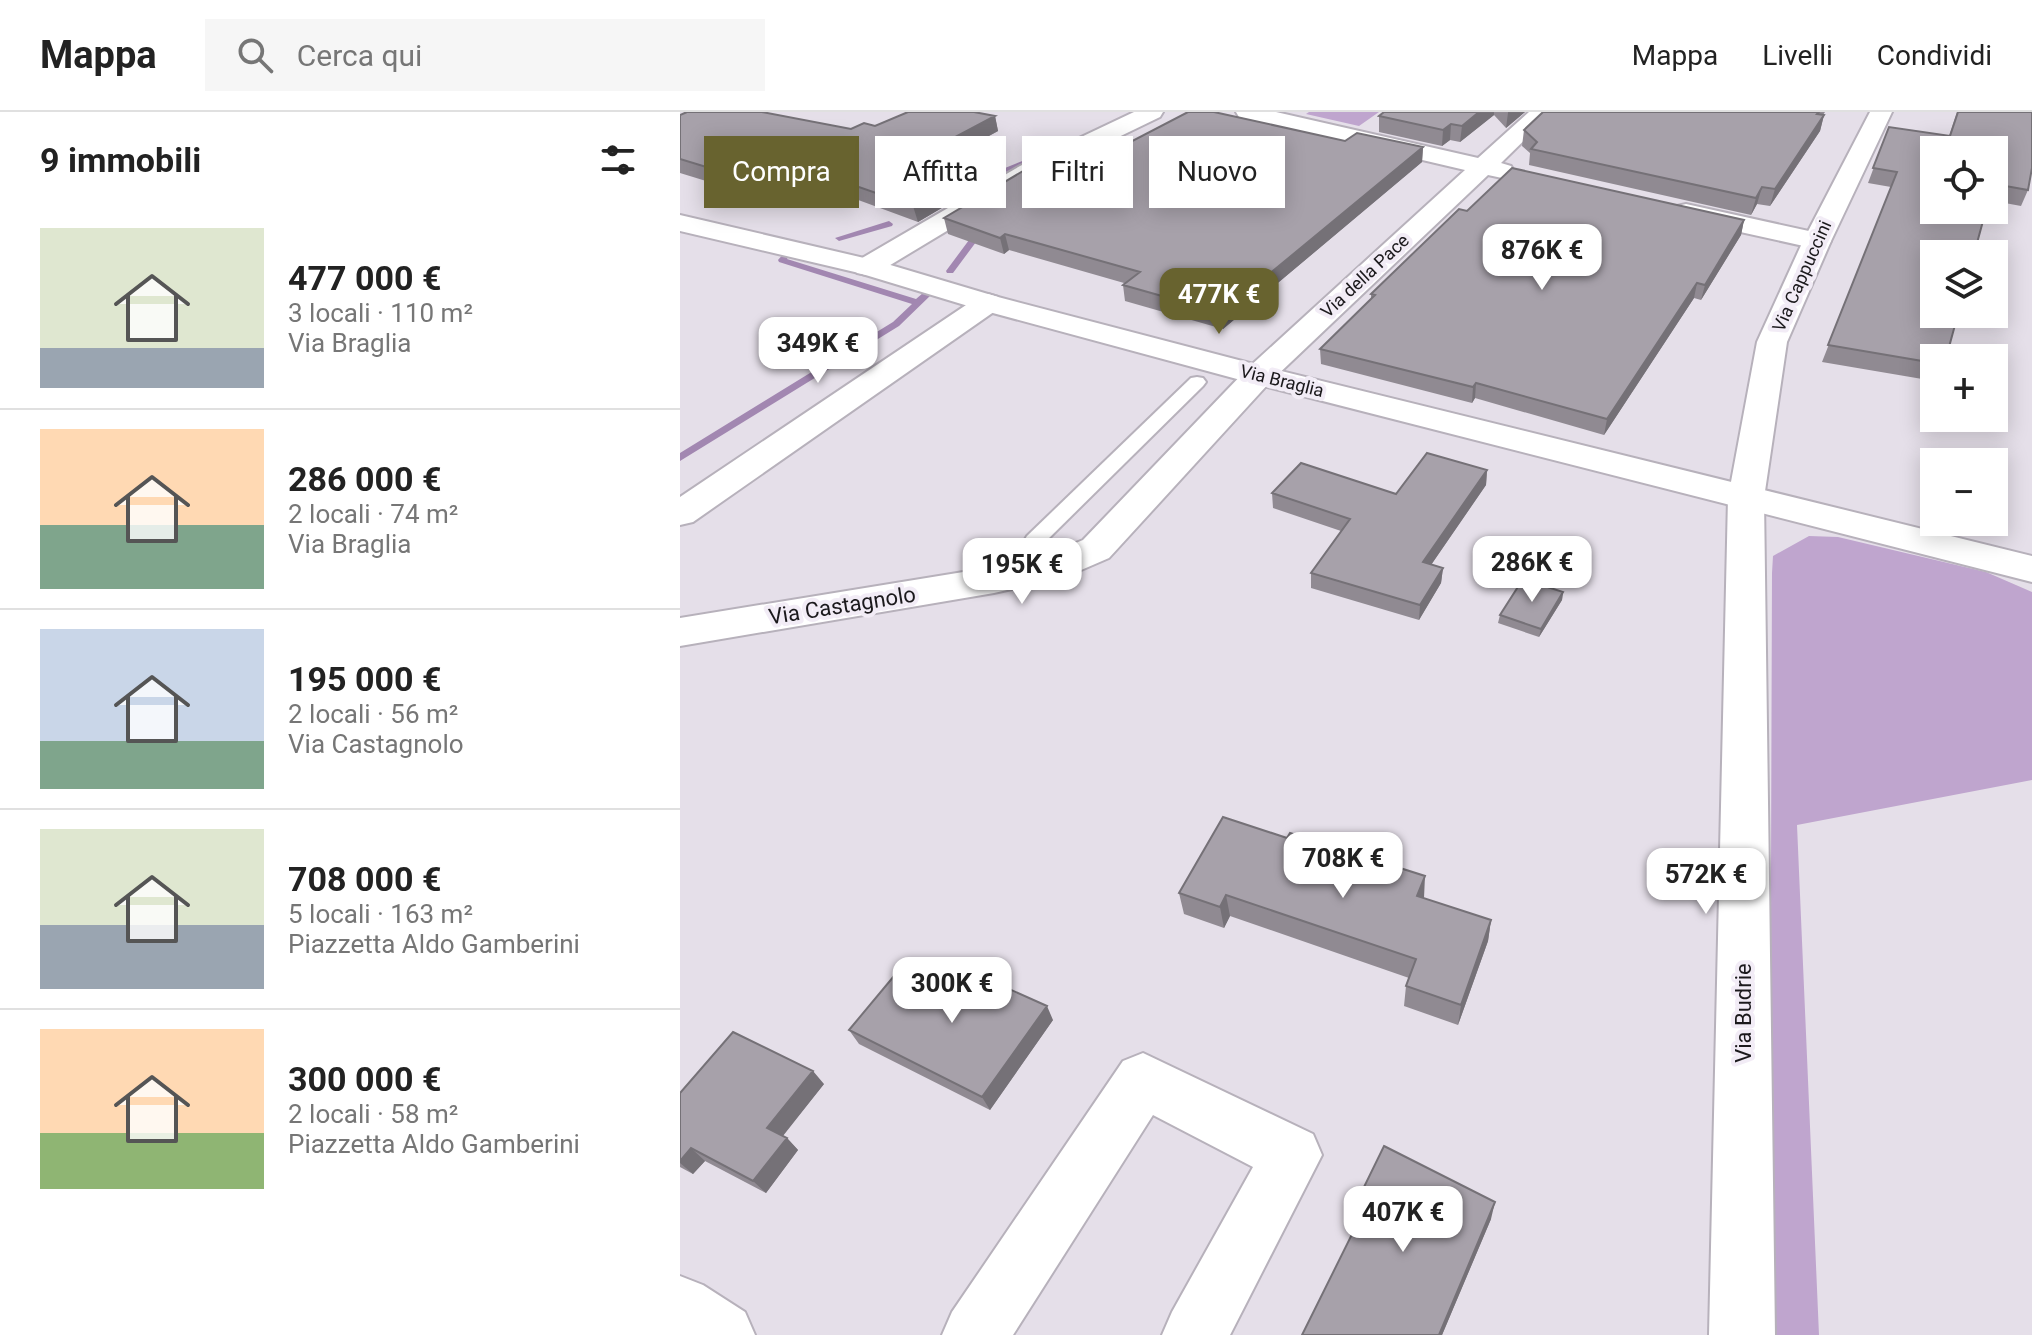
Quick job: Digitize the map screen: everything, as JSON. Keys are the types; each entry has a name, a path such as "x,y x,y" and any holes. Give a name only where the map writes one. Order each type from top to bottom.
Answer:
{"street":[{"path":"867,267 1029,171 1152,112"},
{"path":"1247,112 1531,177"},
{"name":"Via della Pace","path":"1259,375 1542,112"},
{"name":"Via Cappuccini","path":"1746,498 1772,342 1817,241 1881,112"},
{"path":"1666,208 1817,241"},
{"name":"Via Braglia","path":"680,223 867,267 988,303 1259,375 2032,569"},
{"path":"680,514 988,303"},
{"name":"Via Castagnolo","path":"680,632 994,580 1051,568 1096,549 1259,375"},
{"name":"Via Budrie","path":"1742,1335 1746,498"},
{"path":"975,1335 1143,1080 1292,1155 1195,1335"},
{"path":"680,1308 722,1335"}],"lane":[{"path":"1034,541 1197,382"}],"shaded area":[{"path":"1379,112 1359,126 1306,114"},
{"path":"1809,536 1838,537 1986,572 2032,592 2032,780 1797,825 1819,1335 1776,1335 1770,1168 1772,573 1773,556"}],"building":[{"path":"687,112 762,112 851,129 864,123 875,126 908,112 974,112 995,116 957,136 875,136 875,193 859,187 859,136 704,136 704,166 680,159 680,115"},
{"path":"1188,112 1214,112 1345,141 1357,133 1423,147 1222,313 1123,285 1140,272 1005,234 1000,238 944,218 961,208 1006,208 1006,181 1022,172 1022,208 1133,208 1133,141"},
{"path":"1384,112 1479,112 1462,126 1451,124 1443,130 1379,116"},
{"path":"1543,112 1819,112 1817,114 1824,115 1775,189 1762,187 1756,198 1531,149 1537,142 1524,130"},
{"path":"1958,112 2032,112 2032,168 2028,190 2008,186 2008,136 1950,136"},
{"path":"1889,127 1950,136 1920,136 1920,224 1982,224 1978,240 1920,240 1920,328 1954,328 1950,344 1920,344 1920,361 1828,345 1897,172 1873,168"},
{"path":"1512,168 1744,220 1705,285 1697,283 1607,419 1476,383 1473,387 1320,349 1375,295 1371,294 1459,209 1467,211"},
{"path":"1427,453 1487,470 1423,562 1443,568 1420,605 1311,573 1350,519 1272,493 1301,463 1396,494"},
{"path":"1523,579 1563,592 1541,629 1500,615"},
{"path":"1223,817 1287,838 1290,833 1425,876 1417,896 1491,920 1461,1005 1406,986 1416,959 1226,895 1220,907 1179,893"},
{"path":"949,962 1047,1006 982,1097 849,1030 894,976 926,990"},
{"path":"733,1032 813,1071 767,1128 787,1138 753,1181 691,1148 680,1161 680,1093"},
{"path":"1384,1146 1495,1202 1439,1335 1302,1335 1372,1194 1363,1189"}],"waterway":[{"path":"1006,169 1022,163"},
{"path":"839,238 889,224"},
{"path":"950,271 972,242"},
{"path":"786,254 782,260 918,303"},
{"path":"918,303 926,295"},
{"path":"680,458 896,324 918,303"}]}
